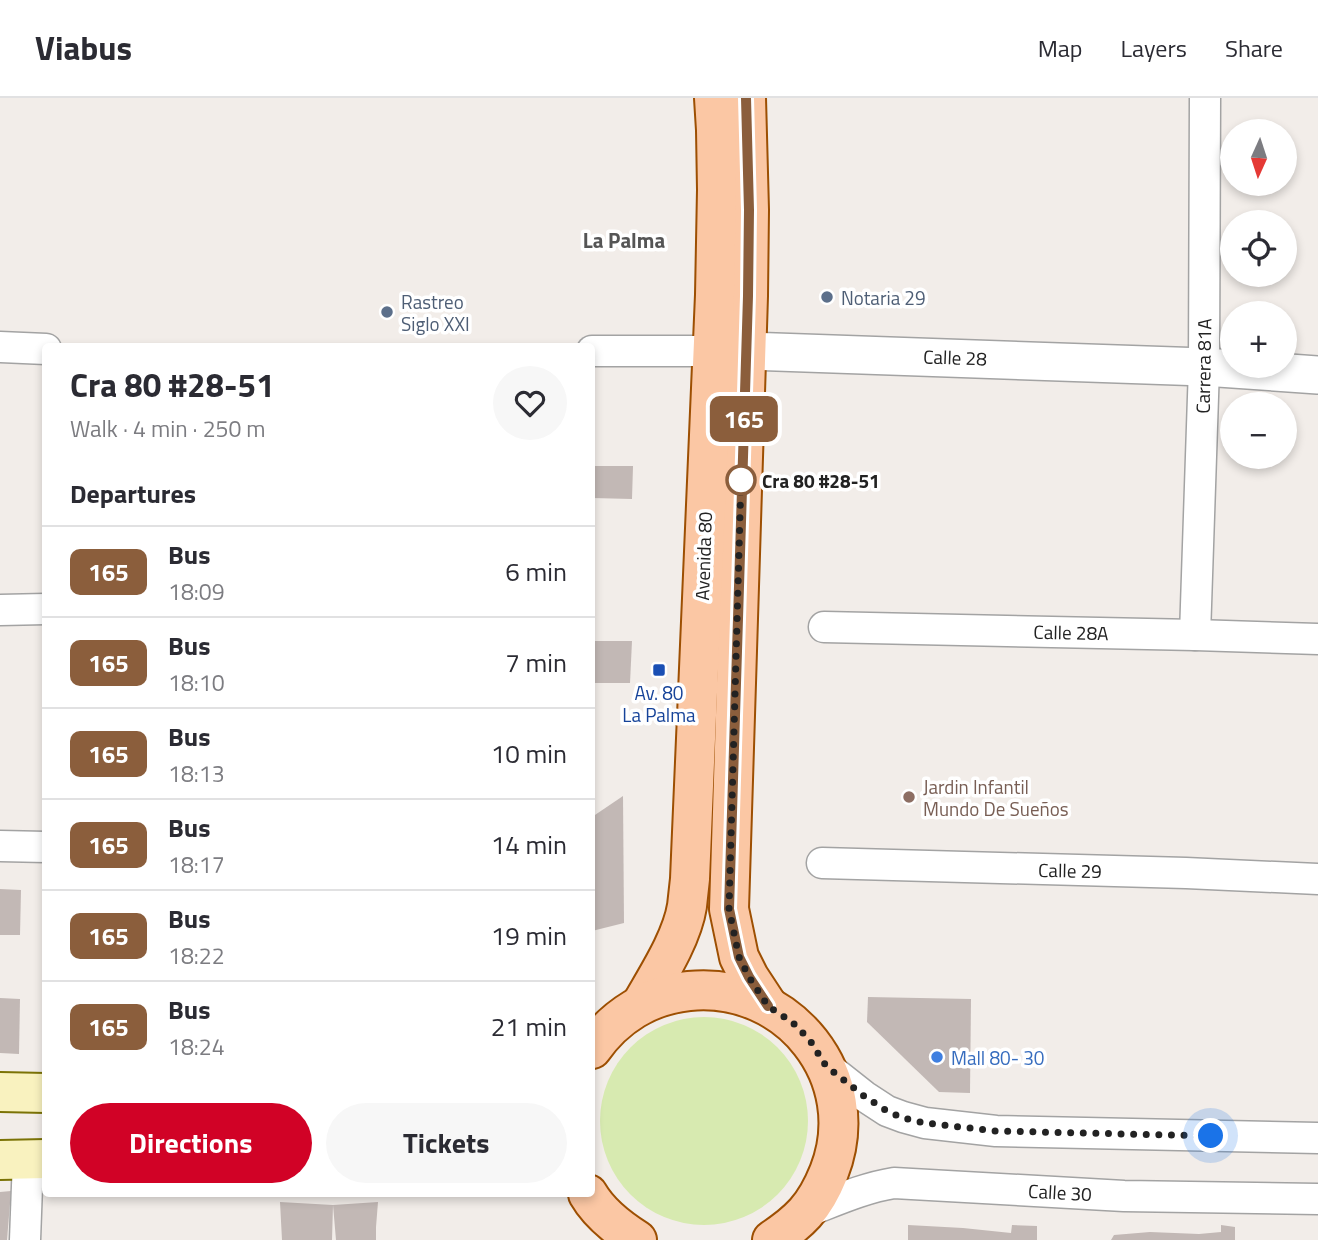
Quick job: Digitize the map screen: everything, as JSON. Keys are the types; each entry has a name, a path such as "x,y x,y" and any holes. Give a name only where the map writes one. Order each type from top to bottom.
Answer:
{"main road":[{"name":"Avenida 80","path":"714,98 717,190 741,494 729,909 739,957 768,1006"},
{"name":"Avenida 80","path":"642,1003 665,963 687,909 729,351 749,210 746,98"},
{"path":"595,1044 620,1018 642,1003 673,992 706,989 738,994 768,1006 792,1022 806,1037 826,1066 833,1084 838,1103 838,1142 824,1186 806,1212 772,1240"},
{"path":"0,1092 42,1093"},
{"path":"585,1197 618,1229 637,1240"}],"street":[{"name":"Carrera 81A","path":"1195,635 1204,367 1205,98"},
{"path":"0,346 42,349"},
{"name":"Calle 28","path":"595,351 729,351 1204,367 1318,375"},
{"path":"0,610 42,609"},
{"name":"Calle 28A","path":"824,627 1318,639"},
{"path":"0,846 42,847"},
{"name":"Calle 29","path":"822,863 1186,873 1318,880"},
{"path":"826,1066 887,1111 925,1123 996,1131 1318,1138"},
{"path":"25,1159 25,1240"},
{"name":"Calle 30","path":"806,1212 868,1189 894,1184 1124,1195 1318,1199"}],"green space":[{"path":"704,1017 744,1025 762,1034 778,1047 791,1063 800,1081 808,1121 800,1161 791,1179 778,1195 762,1208 744,1217 704,1225 664,1217 646,1208 630,1195 617,1179 608,1161 600,1121 608,1081 617,1063 630,1047 646,1034 664,1025"}],"building":[{"path":"595,466 633,466 632,499 595,498"},
{"path":"595,641 632,641 630,683 595,683"},
{"path":"623,796 624,923 595,930 595,815"},
{"path":"0,889 21,890 20,935 0,935"},
{"name":"Mall 80- 30","path":"868,997 971,999 970,1093 939,1092 867,1022"},
{"path":"0,998 20,999 19,1054 0,1053"},
{"path":"11,1191 7,1240 0,1240 0,1192"},
{"path":"280,1202 333,1205 332,1240 282,1240"},
{"path":"378,1202 376,1240 336,1240 333,1205"},
{"path":"908,1225 1011,1233 1012,1225 1037,1226 1037,1240 908,1240"},
{"path":"1221,1225 1235,1227 1235,1240 1111,1240 1114,1235 1150,1232 1221,1232"}],"bus line":[{"name":"165","path":"746,98 748,296 729,909 739,957 768,1006"}],"place":[{"name":"Notaria 29","path":"827,297"},
{"name":"Rastreo Siglo XXI","path":"387,312"},
{"name":"Cra 80 #28-51","path":"741,480"},
{"name":"Av. 80 La Palma","path":"659,670"},
{"name":"Jardin Infantil Mundo De Sueños","path":"909,797"},
{"name":"Mall 80- 30","path":"937,1057"}],"district":[{"name":"La Palma","path":"624,240"}],"route":[{"path":"741,480 729,909 739,957 768,1006 802,1032 826,1066 864,1096 903,1118 996,1131 1211,1136"}]}
